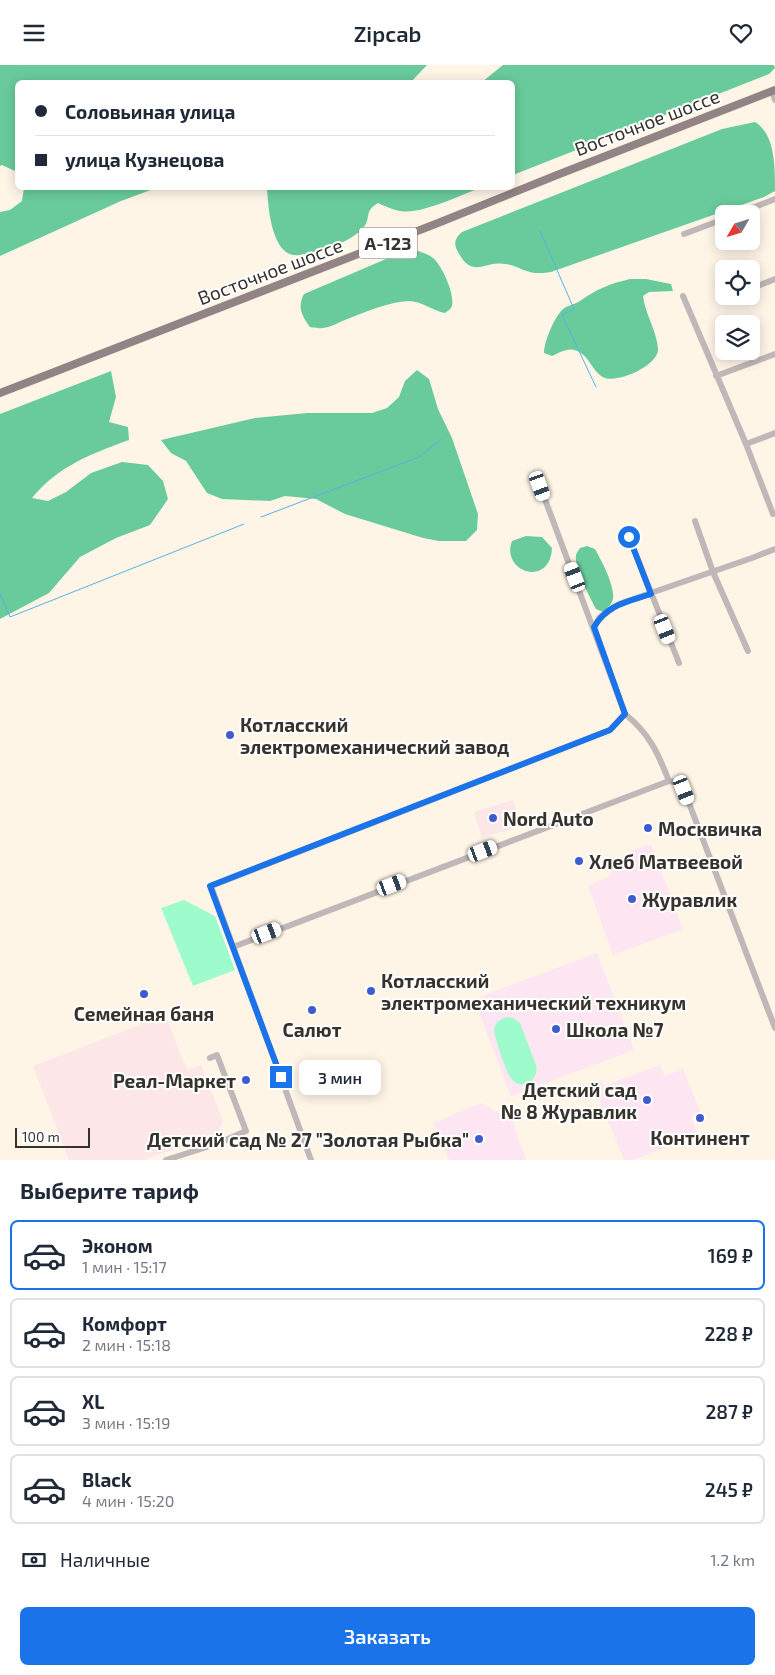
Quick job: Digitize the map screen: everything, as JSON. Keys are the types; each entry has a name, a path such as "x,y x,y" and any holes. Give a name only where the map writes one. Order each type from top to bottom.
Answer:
{"main road":[{"name":"Восточное шоссе","path":"0,393 428,227 773,90"}],"street":[{"path":"773,90 775,100"},
{"path":"760,205 775,199"},
{"path":"684,234 715,222"},
{"path":"760,285 775,279"},
{"path":"683,296 772,505 773,514"},
{"path":"716,376 775,354"},
{"path":"746,444 775,433"},
{"path":"540,486 625,714 639,726 658,752 669,781"},
{"path":"695,521 714,572 748,651"},
{"path":"629,537 679,663"},
{"path":"594,627 600,617 609,609 619,604 752,559 775,549"},
{"path":"311,1160 210,886 610,730 625,714"},
{"path":"233,947 445,865 582,815 649,787 675,781 684,790 775,1028"},
{"path":"166,1160 218,1143 246,1131 217,1055 210,1058"}],"shaded area":[{"path":"513,800 522,825 482,838 474,812"},
{"name":"Журавлик","path":"651,844 683,929 613,955 588,886 608,877 613,871 631,864 628,852"},
{"name":"Школа №7","path":"597,953 634,1050 511,1096 474,999"},
{"path":"166,1015 188,1070 201,1065 223,1121 218,1133 144,1160 69,1160 33,1066"},
{"name":"Детский сад № 8 Журавлик","path":"660,1065 664,1076 683,1069 701,1113 691,1117 698,1135 633,1160 624,1160 593,1083 601,1080 604,1086"},
{"name":"Детский сад № 27 \"Золотая Рыбка\"","path":"481,1103 512,1120 526,1160 449,1160 433,1123"}],"green space":[{"path":"0,65 427,65 413,80 15,80 15,171 2,165 0,166"},
{"path":"503,65 774,65 775,68 769,74 515,174 515,80 484,80"},
{"path":"755,122 762,127 767,134 774,161 775,191 741,205 715,205 715,214 549,272 531,272 498,263 474,267 463,260 456,249 456,241 462,232 722,129"},
{"path":"24,190 151,190 121,201 0,256 0,212 10,210 22,201"},
{"path":"267,190 475,190 440,204 418,210 400,211 378,203 369,212 363,228 344,242 297,255 286,252 275,237 268,205"},
{"path":"419,251 433,258 444,274 452,297 451,309 445,313 409,301 379,307 330,326 321,328 310,327 301,311 304,294 393,256"},
{"path":"630,279 646,279 671,284 673,291 649,292 643,296 658,349 657,355 652,361 645,367 628,375 611,379 605,378 597,372 583,355 574,350 563,351 552,356 544,353 550,330 562,310 604,287"},
{"path":"417,370 429,379 438,409 452,438 478,514 477,530 466,541 439,541 423,538 345,514 316,499 285,496 270,501 222,499 207,493 186,461 171,453 161,440 255,418 307,413 372,413 387,408 399,397 405,381"},
{"path":"111,371 116,397 109,422 128,427 129,440 101,450 64,469 32,498 48,501 66,492 91,473 122,462 148,465 163,481 168,499 150,525 116,538 80,557 49,593 0,619 0,414"},
{"path":"526,536 542,537 552,548 549,561 543,568 535,572 519,567 513,561 510,552 512,541"},
{"path":"587,546 595,549 612,587 613,599 603,612 596,609 577,567 576,554 580,548"},
{"path":"184,900 215,916 235,970 193,986 161,908"},
{"path":"507,1017 513,1018 520,1023 536,1065 535,1076 529,1083 520,1084 515,1082 508,1074 495,1036 494,1029 496,1024"}],"waterway":[{"path":"540,231 574,309 562,315 596,387"},
{"path":"261,517 419,457 442,439"},
{"path":"0,594 10,617 244,524"}],"place":[{"name":"Котласский электромеханический завод","path":"230,735"},
{"name":"Nord Auto","path":"493,818"},
{"name":"Москвичка","path":"648,828"},
{"name":"Хлеб Матвеевой","path":"579,861"},
{"name":"Журавлик","path":"632,899"},
{"name":"Котласский электромеханический техникум","path":"371,991"},
{"name":"Семейная баня","path":"144,994"},
{"name":"Салют","path":"312,1010"},
{"name":"Школа №7","path":"556,1029"},
{"name":"Реал-Маркет","path":"246,1080"},
{"name":"Детский сад № 8 Журавлик","path":"647,1100"},
{"name":"Континент","path":"700,1118"},
{"name":"Детский сад № 27 \"Золотая Рыбка\"","path":"479,1139"}],"route":[{"path":"281,1077 210,886 610,730 625,714 594,627 600,617 609,609 651,594 629,537"}]}
